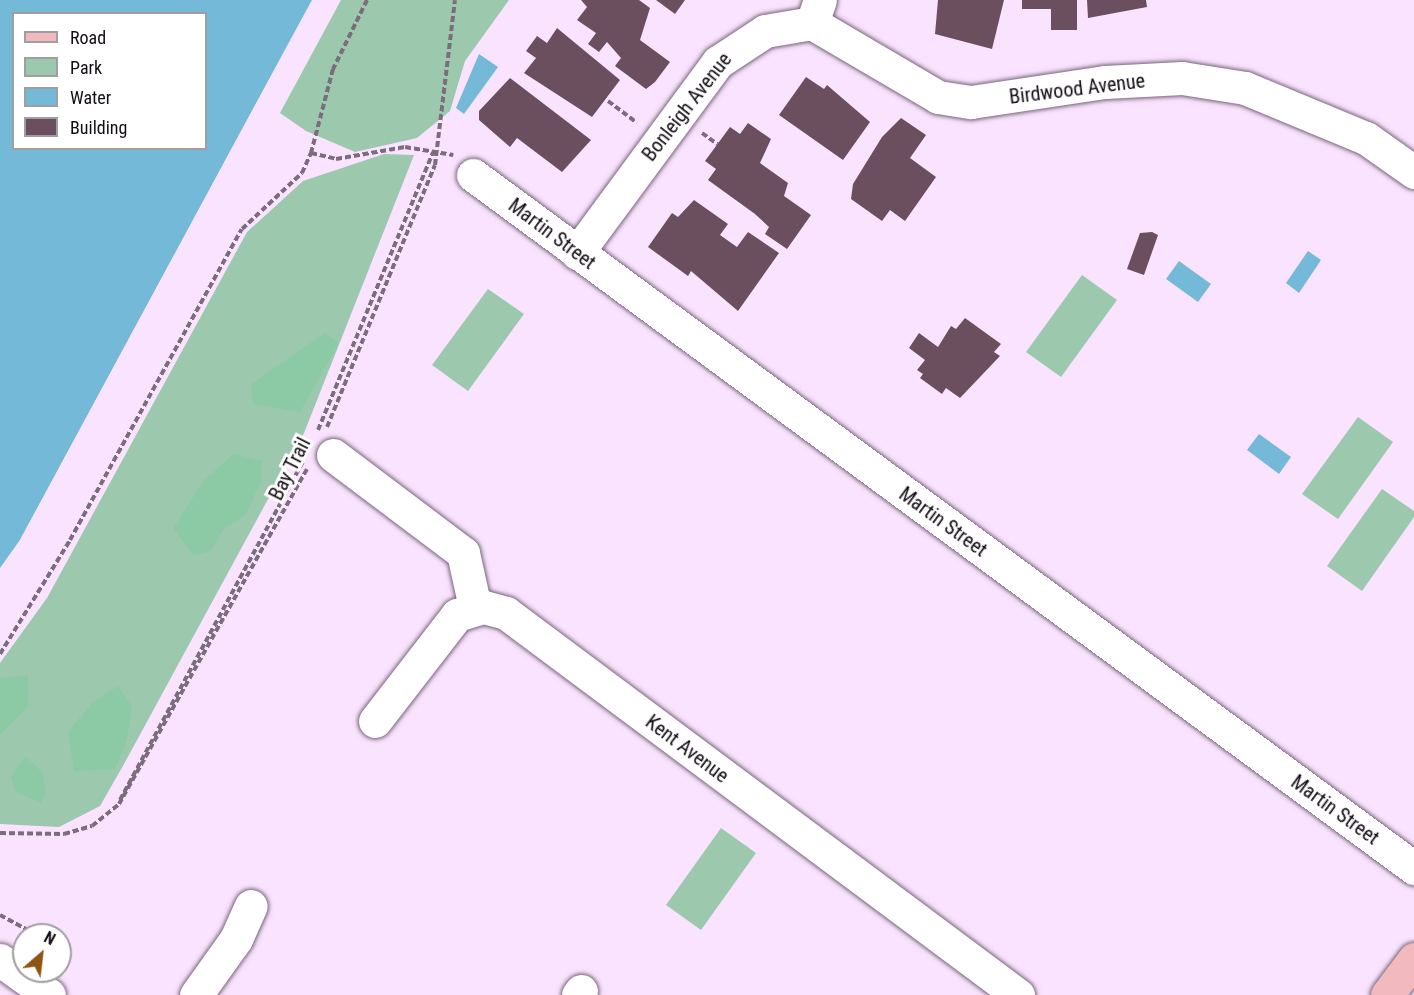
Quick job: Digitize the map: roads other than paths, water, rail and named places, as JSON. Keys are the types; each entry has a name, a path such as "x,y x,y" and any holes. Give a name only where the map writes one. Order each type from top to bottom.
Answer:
{"main road":[{"path":"1387,995 1414,959"}],"street":[{"name":"Bonleigh Avenue","path":"577,254 717,62 739,43 816,11"},
{"name":"Birdwood Avenue","path":"816,11 938,97 970,102 1105,82 1182,78 1245,88 1366,138 1414,172"},
{"name":"Martin Street","path":"473,175 577,254 1414,868"},
{"path":"319,446 463,553 475,607 443,627 375,721"},
{"name":"Kent Avenue","path":"475,607 506,613 1018,995"},
{"path":"196,995 236,939 251,906"},
{"path":"0,960 50,995"}],"water":[{"path":"0,0 312,0 20,540 0,568"},
{"path":"479,54 498,67 464,114 456,108"},
{"path":"1308,251 1321,260 1299,293 1286,283"},
{"path":"1179,261 1211,284 1198,302 1166,279"},
{"path":"1259,434 1291,457 1279,474 1247,450"}]}
